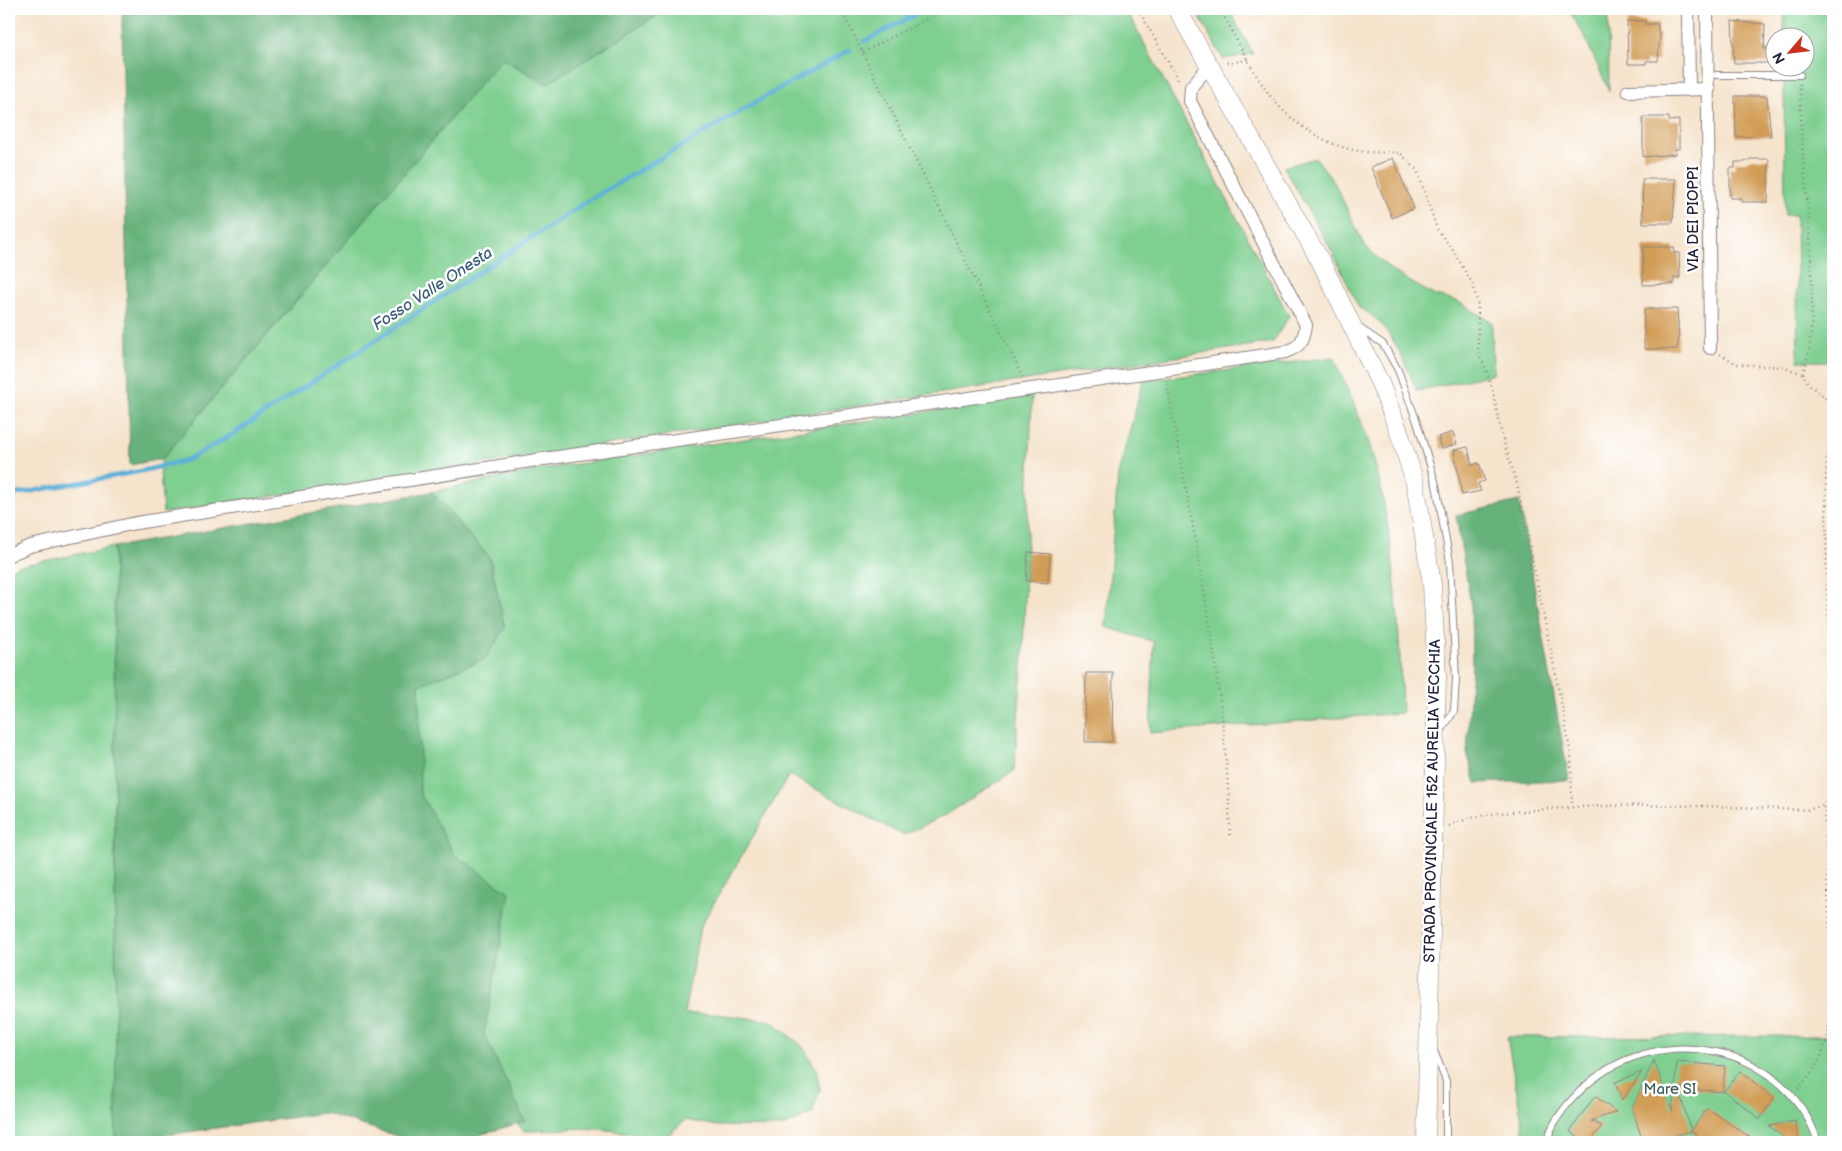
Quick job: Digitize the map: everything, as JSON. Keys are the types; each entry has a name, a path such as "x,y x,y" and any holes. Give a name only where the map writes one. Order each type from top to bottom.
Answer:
{"main road":[{"name":"STRADA PROVINCIALE 152 AURELIA VECCHIA","path":"1177,9 1321,262 1380,383 1399,432 1415,483 1432,584 1436,676 1426,1142"}],"street":[{"path":"1688,9 1689,90"},
{"name":"VIA DEI PIOPPI","path":"1707,9 1710,348"},
{"path":"9,555 30,546 146,522 547,458 1165,370 1286,352 1296,348 1304,340 1306,326 1190,101 1191,87 1210,66"},
{"path":"1628,90 1709,89"}],"lane":[{"path":"1716,75 1764,75"},
{"path":"1427,1033 1446,1081 1446,1142"},
{"path":"1546,1142 1560,1114 1584,1087 1604,1072 1626,1060 1650,1053 1695,1049 1719,1052 1744,1060 1767,1072 1792,1095 1806,1112 1818,1142"}],"path":[{"path":"841,9 1023,375 1024,389"},
{"path":"863,52 946,9"},
{"path":"1138,9 1190,101"},
{"path":"1220,9 1248,60 1276,104 1302,126 1336,145 1359,152 1400,153 1416,170 1437,229 1453,250 1472,283 1478,305 1478,353 1486,367 1502,436 1517,484 1564,716 1571,756 1572,807"},
{"path":"1210,66 1248,60"},
{"path":"1800,78 1800,121 1809,217 1811,310 1810,346 1803,374 1805,381 1827,398 1832,406 1833,414"},
{"path":"1710,348 1737,364 1783,367 1803,374"},
{"path":"1165,370 1215,660 1230,811 1230,837"},
{"path":"1833,430 1827,458 1826,483 1828,596 1833,672"},
{"path":"1833,680 1833,732"},
{"path":"1433,833 1463,819 1472,817 1572,807 1687,804 1806,810 1824,804 1830,798 1829,784 1833,778"},
{"path":"1792,1095 1818,1064 1828,1036 1832,979 1824,804"}],"green space":[{"path":"124,9 668,9 546,84 502,58 162,459 130,465 122,18"},
{"path":"668,9 1126,9 1289,316 1273,342 163,513 160,471 162,459 502,58 546,84"},
{"path":"1195,9 1229,9 1253,54 1223,59"},
{"path":"1568,9 1608,10 1609,91 1584,35"},
{"path":"1784,9 1833,9 1833,361 1798,361 1796,215 1785,215 1784,78 1814,78 1814,28 1784,28"},
{"path":"1316,158 1333,180 1364,245 1392,271 1435,296 1457,301 1492,322 1493,374 1417,391 1395,343 1379,322 1359,308 1334,255 1284,167"},
{"path":"1334,357 1368,441 1380,485 1395,582 1402,713 1150,733 1154,642 1106,627 1118,475 1143,381"},
{"path":"1032,396 1023,654 1014,771 946,815 903,835 789,775 700,927 684,1014 716,1014 772,1021 803,1047 816,1069 820,1089 812,1114 782,1127 718,1126 685,1120 665,1138 597,1129 524,1131 505,1111 417,798 418,679 490,558 431,492 538,470"},
{"path":"431,492 490,558 505,628 485,659 419,685 420,793 454,854 510,893 484,1034 525,1121 457,1142 416,1142 324,1113 116,1142 114,547"},
{"path":"1519,501 1569,780 1476,783 1467,753 1472,663 1471,605 1456,515"},
{"path":"114,547 116,1142 9,1142 9,570 18,566"},
{"name":"Mare SI","path":"1833,1036 1833,1142 1523,1142 1523,1127 1507,1037"}],"building":[{"path":"1627,21 1645,21 1645,24 1658,24 1658,34 1660,34 1658,61 1646,61 1646,64 1628,64"},
{"path":"1732,21 1765,24 1764,63 1734,63"},
{"path":"1735,96 1767,96 1771,136 1736,137"},
{"path":"1643,117 1669,117 1669,121 1679,120 1679,149 1675,149 1675,154 1643,157"},
{"path":"1393,158 1414,208 1392,218 1371,167"},
{"path":"1751,159 1769,159 1768,202 1741,202 1741,198 1730,198 1730,168 1735,168 1735,162 1745,162"},
{"path":"1642,179 1676,179 1673,223 1643,223"},
{"path":"1643,247 1674,247 1674,253 1679,253 1680,278 1674,277 1674,284 1643,285"},
{"path":"1644,309 1677,309 1679,338 1677,349 1644,349"},
{"path":"1453,432 1457,444 1441,449 1438,437"},
{"path":"1468,447 1472,465 1479,463 1485,481 1478,483 1481,491 1462,495 1454,450"},
{"path":"1028,552 1050,554 1048,583 1026,581"},
{"path":"1086,673 1113,673 1112,742 1085,742"},
{"path":"1654,1060 1672,1111 1677,1062 1725,1066 1723,1092 1678,1088 1691,1131 1654,1142 1643,1142 1632,1108"},
{"path":"1740,1071 1774,1098 1760,1119 1724,1091"},
{"path":"1642,1072 1622,1100 1615,1082"},
{"path":"1595,1096 1616,1112 1591,1121 1602,1126 1590,1142 1584,1142 1570,1131"},
{"path":"1707,1108 1757,1142 1708,1142 1691,1131"},
{"path":"1795,1121 1799,1142 1790,1142 1769,1126"}],"waterway":[{"name":"Fosso Valle Onesta","path":"865,41 926,9"},
{"name":"Fosso Valle Onesta","path":"9,497 142,471 187,460 230,436 586,202 777,90 850,50"}]}
